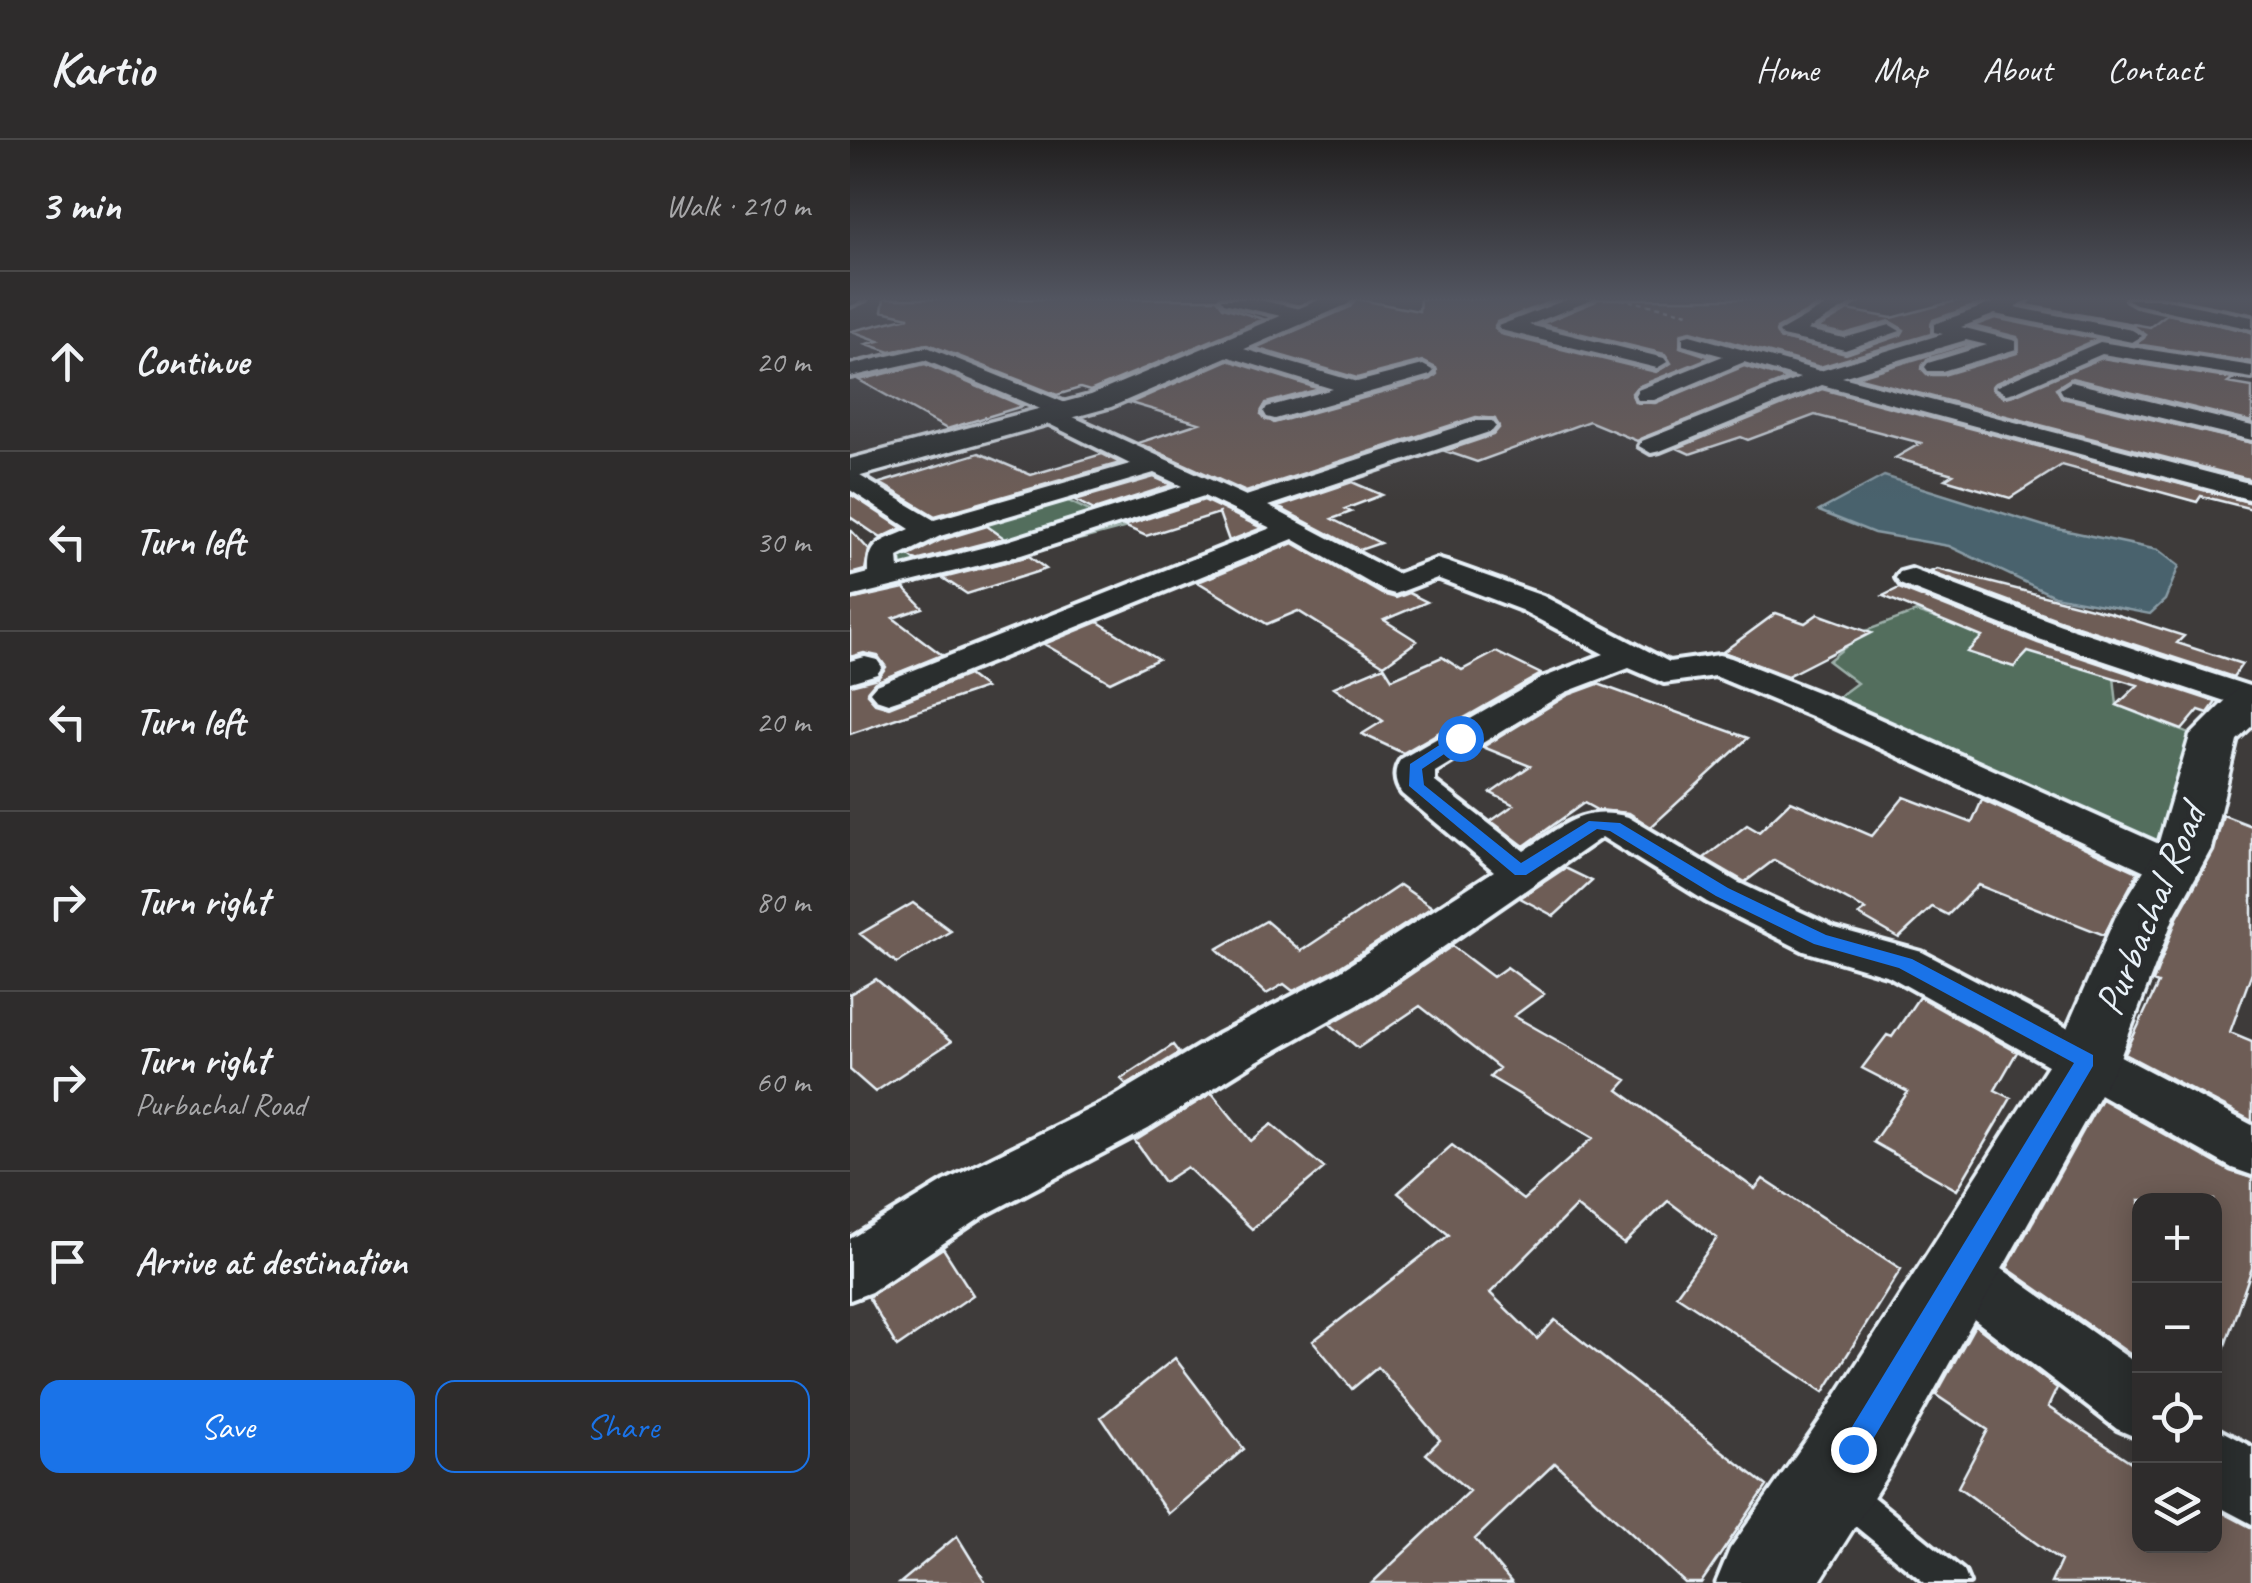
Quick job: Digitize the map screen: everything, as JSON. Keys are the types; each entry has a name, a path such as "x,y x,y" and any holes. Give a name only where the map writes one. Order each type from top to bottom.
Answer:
{"street":[{"path":"954,366 1210,486 1394,585 1437,568 1532,604 1664,673 1719,666 1824,708 2173,867"},
{"path":"850,469 1114,396 1181,366"},
{"path":"1283,366 1357,389"},
{"path":"1646,395 1717,366"},
{"path":"1779,366 2252,492"},
{"path":"1651,446 1859,366"},
{"path":"1914,375 1941,366"},
{"path":"2006,387 2056,366"},
{"path":"1275,412 1423,371"},
{"path":"2071,388 2252,433"},
{"path":"2184,396 2252,409"},
{"path":"1245,504 1484,426"},
{"path":"884,578 883,552 930,530 1154,463"},
{"path":"850,478 930,530"},
{"path":"850,588 1036,543 1210,486"},
{"path":"868,677 1294,529"},
{"path":"1911,578 2050,632 2252,700"},
{"path":"1520,871 1416,786 1415,767 1527,699 1630,656"},
{"name":"Purbachal Road","path":"1764,1583 1830,1484 2086,1060 2145,916 2193,822 2214,736 2252,700"},
{"path":"850,1272 965,1198 1129,1114 1236,1048 1358,984 1594,824 1614,826 1722,892 1820,940 1905,964 2252,1152"},
{"path":"1957,1271 2132,1400"},
{"path":"2217,1463 2252,1489"}],"lane":[{"path":"1830,1484 1952,1583"}],"green space":[{"path":"1054,494 1108,520 1131,526 871,595 902,537"},
{"path":"1916,612 1985,634 1968,652 2014,667 2031,649 2114,677 2117,705 2207,741 2174,867 1830,703 1857,683 1828,661 1865,631"}],"water":[{"path":"1884,476 2044,526 2158,550 2179,566 2165,600 2150,614 2054,596 1949,546 1874,533 1819,511"}],"building":[{"path":"930,366 1023,406 947,429 859,380"},
{"path":"985,366 1149,366 1090,391 1080,388 1057,395"},
{"path":"1214,366 1248,366 1320,389 1266,403 1261,414 1274,423 1431,379 1437,374 1433,366 1633,366 1656,372 1665,366 1688,366 1637,387 1632,393 1635,402 1655,403 1743,366 1788,379 1637,441 1589,421 1477,462 1445,451 1493,435 1499,428 1495,419 1476,417 1246,492 1138,443 1199,423 1130,403"},
{"path":"1317,366 1402,366 1357,378"},
{"path":"1892,366 1923,366 1928,375 1972,366 2035,366 1994,384 1993,390 2004,397 2081,366 2154,366 2233,379 2228,383 2252,387 2252,422 2072,378 2056,388 2062,398 2252,443 2252,480 1856,377"},
{"path":"1822,389 2252,503 2252,509 2201,496 2197,502 2062,465 2010,498 1945,479 1953,474 1895,458 1921,443 1815,415 1748,440 1741,437 1690,454 1677,448"},
{"path":"979,453 1031,475 1102,454 1120,463 935,516 880,483"},
{"path":"1154,477 1172,485 1094,510 1075,500"},
{"path":"1352,482 1382,495 1345,509 1351,512 1332,519 1380,543 1360,550 1278,507"},
{"path":"850,494 902,528 881,538 850,517"},
{"path":"1204,500 1262,528 1229,541 1219,513 1146,536 1124,526"},
{"path":"987,526 1004,538 916,561 909,556 941,540"},
{"path":"850,529 869,550 865,570 850,574"},
{"path":"1293,543 1382,594 1396,598 1409,593 1427,602 1384,620 1417,641 1384,665 1298,611 1267,624 1198,582"},
{"path":"1029,556 1046,569 967,594 943,578"},
{"path":"1937,569 2111,613 2184,636 2177,643 2242,664 2233,677 2062,621 1930,572"},
{"path":"904,588 923,608 893,618 942,655 875,682 867,694 875,703 889,707 968,675 985,688 850,734 850,685 878,678 886,667 878,656 864,653 850,657 850,600"},
{"path":"1899,588 2038,643 2216,702 2208,713 2199,710 2182,730 2117,705 2138,685 2028,652 2014,667 1967,652 1982,637 1883,596"},
{"path":"1776,613 1805,623 1818,614 1871,633 1787,676 1723,652"},
{"path":"1098,622 1158,659 1110,682 1044,644"},
{"path":"1496,652 1541,674 1403,753 1362,734 1383,721 1334,687 1384,666 1392,679 1442,657 1462,670"},
{"path":"1598,684 1748,738 1651,827 1629,813 1597,810 1584,803 1524,846 1491,821 1514,805 1491,793 1530,766 1483,747 1568,695"},
{"path":"1904,797 1972,823 1982,800 2138,872 2104,935 1978,885 1948,915 1932,907 1899,938 1859,915 1866,910 1774,860 1745,882 1704,858 1747,825 1759,832 1791,801 1872,836"},
{"path":"2223,815 2252,826 2252,972 2230,1032 2252,1041 2252,1121 2125,1054 2158,984 2153,982 2177,918 2214,851"},
{"path":"1565,868 1592,881 1554,916 1520,898"},
{"path":"1400,885 1432,907 1338,968 1293,991 1284,984 1266,994 1217,949 1266,921 1301,951"},
{"path":"913,903 951,931 897,963 860,934"},
{"path":"1452,946 1493,977 1507,967 1544,994 1514,1016 1627,1080 1618,1090 1755,1189 1763,1179 1901,1269 1824,1392 1676,1295 1717,1238 1668,1201 1624,1244 1576,1206 1490,1293 1537,1339 1555,1320 1767,1486 1701,1583 1685,1583 1555,1463 1475,1539 1512,1583 1372,1583 1469,1491 1426,1454 1440,1440 1378,1367 1352,1389 1313,1341 1449,1235 1398,1193 1452,1145 1523,1200 1593,1138 1490,1077 1499,1068 1420,1006 1358,1048 1330,1024"},
{"path":"876,979 951,1042 875,1092 850,1070 850,994"},
{"path":"1919,997 2017,1052 1995,1090 2011,1098 1957,1190 1873,1142 1908,1092 1862,1068 1887,1035 1892,1037"},
{"path":"1173,1045 1179,1053 1127,1085 1121,1079"},
{"path":"1212,1093 1251,1141 1272,1124 1324,1168 1252,1229 1187,1167 1164,1182 1135,1141"},
{"path":"2101,1099 2230,1171 2252,1178 2252,1268 2222,1354 2222,1193 2132,1193 2132,1355 2007,1268"},
{"path":"943,1248 973,1295 897,1347 868,1297"},
{"path":"1975,1325 2057,1388 2048,1407 2132,1463 2132,1553 2222,1553 2222,1512 2252,1528 2252,1583 2051,1583 2061,1561 1958,1487 1988,1430 1936,1395"},
{"path":"1175,1358 1244,1449 1168,1514 1101,1417"},
{"path":"957,1536 986,1583 900,1583"}],"route":[{"path":"1460,738 1415,767 1416,786 1520,871 1594,824 1614,826 1722,892 1820,940 1905,964 2086,1060 1853,1449"}]}
